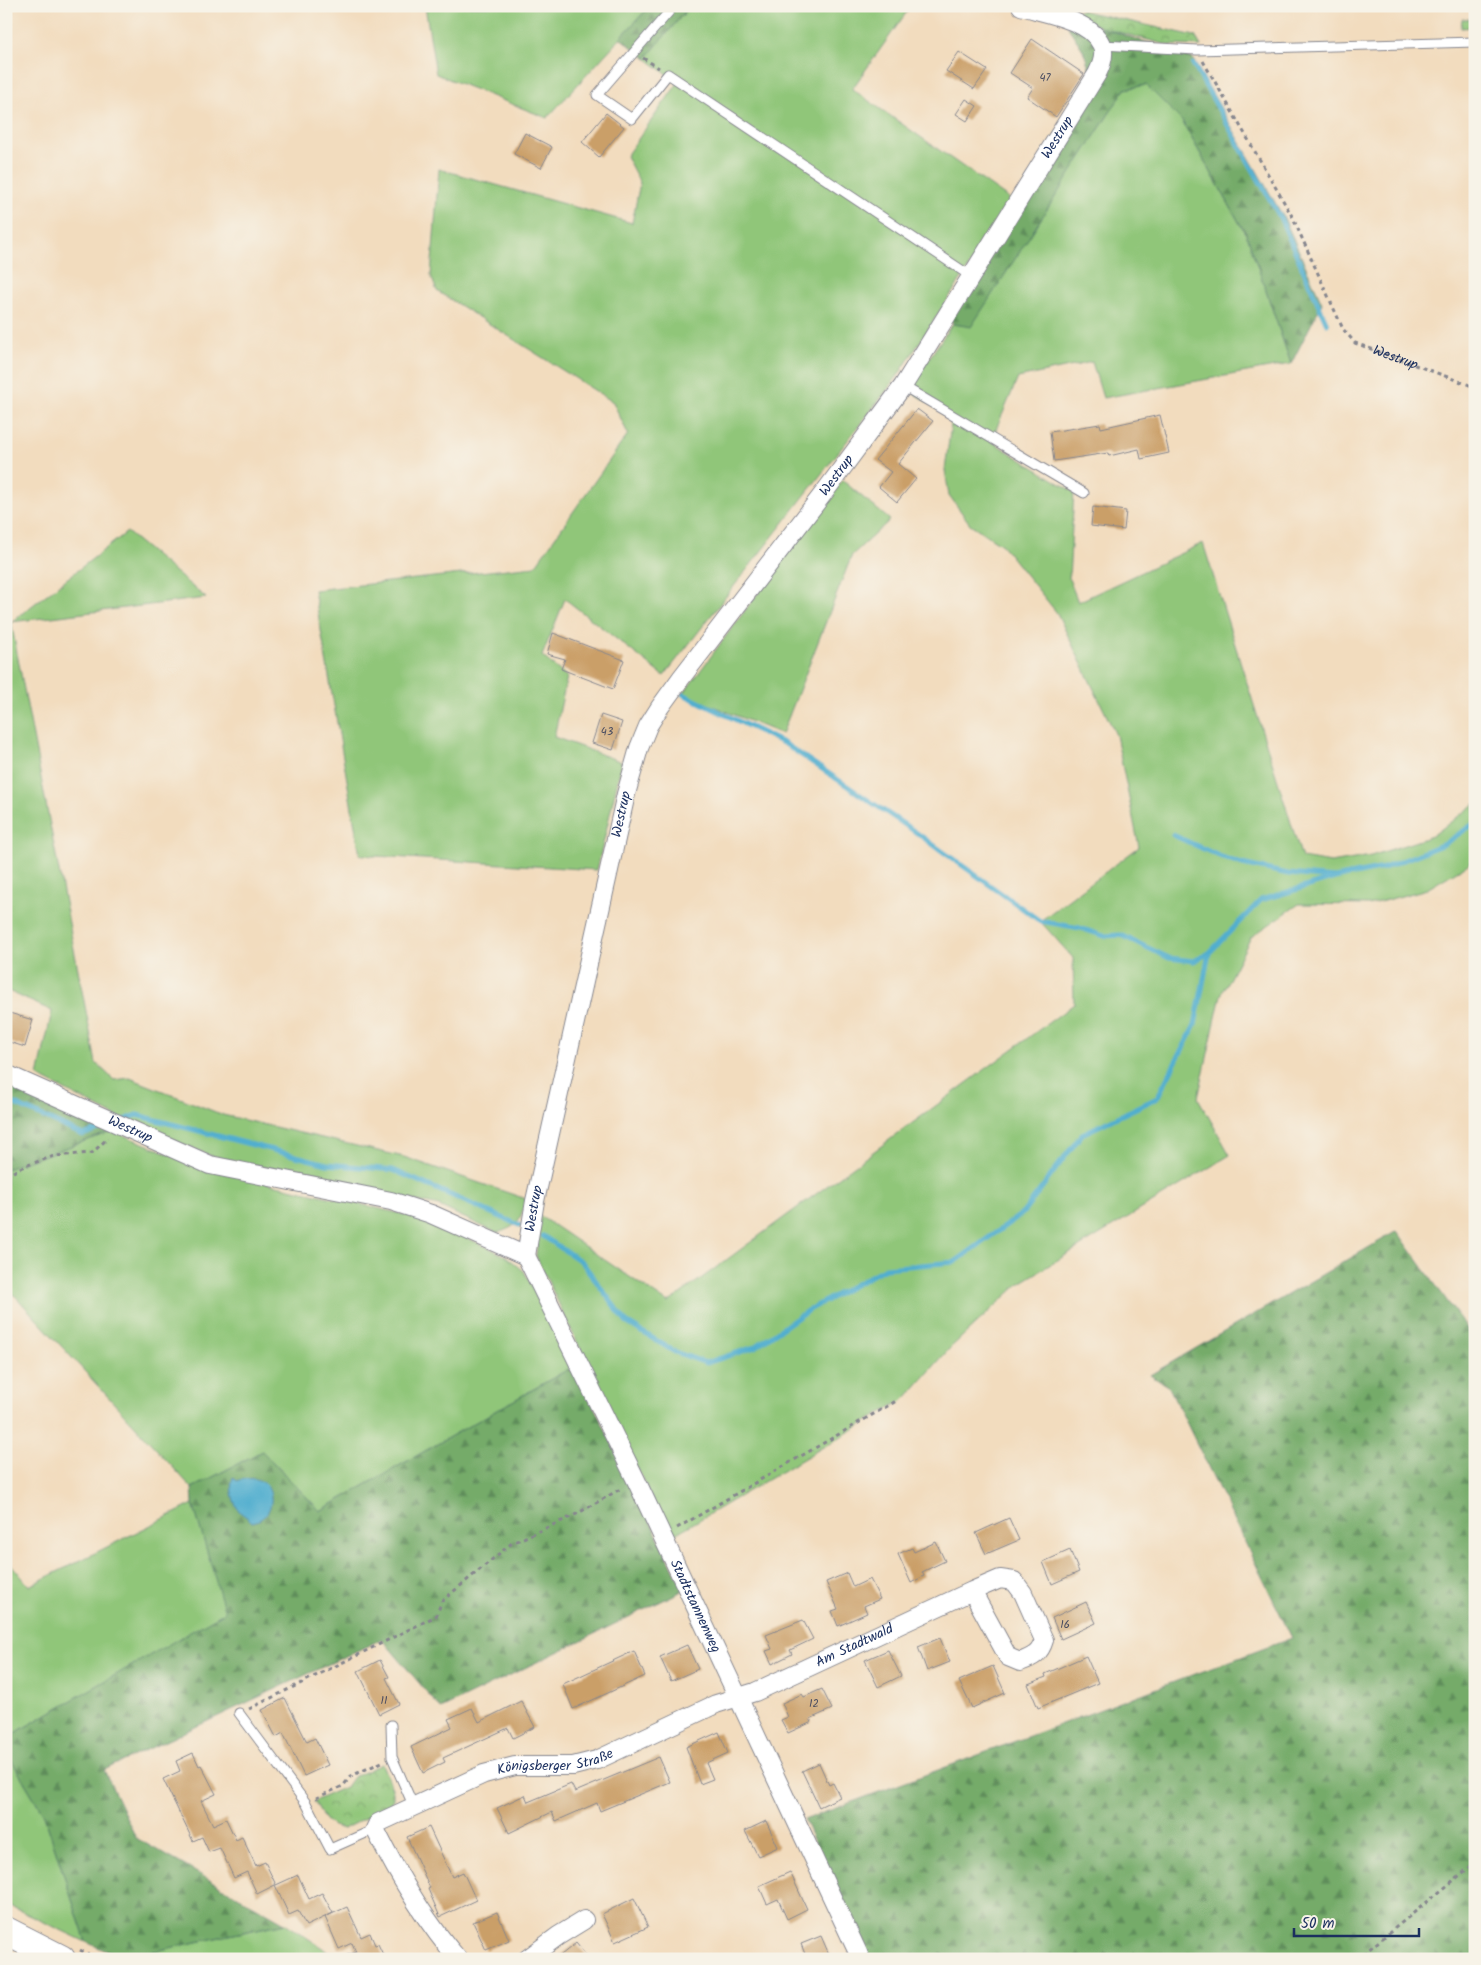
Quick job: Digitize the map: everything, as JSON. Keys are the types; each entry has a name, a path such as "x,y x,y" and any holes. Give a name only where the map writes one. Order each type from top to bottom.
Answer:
{"main road":[{"path":"6,1931 61,1959"}],"street":[{"path":"1021,6 1075,22 1091,32 1102,45"},
{"name":"Westrup","path":"6,1074 210,1165 391,1201 431,1214 526,1256 535,1201 624,804 642,741 660,707 680,678 826,490 903,386 1098,74 1102,60 1102,45"},
{"name":"Stadtstannenweg","path":"526,1256 636,1480 661,1537 861,1959"},
{"name":"Am Stadtwald","path":"737,1697 755,1692 972,1591 1000,1579 1014,1581 1023,1593 1044,1640 1041,1650 1035,1656 1020,1662 1008,1657 972,1591"},
{"name":"Königsberger Straße","path":"375,1829 378,1823 484,1774 515,1766 573,1766 597,1760 716,1704 737,1697"},
{"path":"375,1829 396,1872 438,1936 458,1959"},
{"path":"527,1959 584,1920"}],"lane":[{"path":"674,6 597,95 632,119 668,74 972,277"},
{"path":"1102,45 1197,50 1475,42"},
{"path":"903,386 1084,493"},
{"name":"Königsberger Straße","path":"239,1713 306,1803 330,1849 375,1829"},
{"path":"391,1725 392,1758 413,1806"}],"path":[{"name":"Westrup","path":"1197,50 1292,216 1342,329 1354,343 1475,387"},
{"path":"635,53 668,74"},
{"path":"6,1176 22,1167 54,1156 92,1153 122,1126"},
{"path":"661,1537 896,1401"},
{"path":"239,1713 436,1616 442,1601 512,1543 573,1516 636,1480"},
{"path":"306,1803 343,1786 351,1776 392,1758"},
{"path":"1357,1959 1475,1863"}],"green space":[{"path":"425,6 650,6 547,118 436,74"},
{"path":"650,6 690,6 646,58 620,38"},
{"path":"690,6 911,6 852,89 1012,201 897,377 664,676 565,599 542,656 567,677 554,737 622,762 597,870 360,855 314,590 535,566 628,434 613,402 437,291 431,276 439,169 632,223 640,183 626,156 678,83 646,58"},
{"path":"1079,10 1195,36 1201,46 1167,45 1103,28 1077,17"},
{"path":"1462,19 1475,19 1475,27 1461,28"},
{"path":"1068,27 1103,28 1192,58 1284,218 1322,303 1291,364 1248,238 1182,121 1146,85 1125,89 971,327 954,324 945,316 1092,76 1083,50"},
{"path":"1146,85 1182,121 1248,238 1291,364 1103,398 1092,362 1018,378 991,441 1074,492 1069,579 1078,602 1203,543 1302,858 1331,863 1371,856 1432,836 1475,804 1475,860 1427,889 1369,905 1299,904 1251,937 1221,995 1198,1098 1230,1155 1020,1283 950,1348 905,1399 670,1537 536,1256 540,1216 668,1303 1074,1004 1073,958 1040,921 1139,847 1116,735 1057,613 1002,545 970,524 949,495 945,470 952,417 908,390 952,324 971,326 1125,89"},
{"path":"842,480 890,520 852,555 782,734 683,694"},
{"path":"127,532 206,598 11,622"},
{"path":"6,621 11,622 96,1063 114,1080 130,1078 223,1115 404,1157 526,1199 520,1218 514,1225 497,1233 439,1206 209,1155 117,1117 38,1076 52,1011 6,990"},
{"path":"6,1084 113,1131 6,1169"},
{"path":"113,1131 207,1169 428,1220 506,1256 524,1271 574,1366 320,1511 262,1451 192,1488 6,1286 6,1169"},
{"path":"1397,1231 1475,1340 1475,1959 869,1959 804,1820 1292,1638 1169,1387 1150,1375"},
{"path":"574,1366 684,1590 441,1709 382,1639 104,1770 136,1838 285,1923 123,1958 86,1942 44,1815 6,1751 6,1738 225,1612 193,1504 192,1488 262,1451 320,1511"},
{"path":"193,1504 226,1612 6,1738 6,1558 29,1586"},
{"path":"6,1751 44,1815 86,1942 6,1904"},
{"path":"382,1764 393,1791 393,1799 388,1807 343,1829 333,1826 325,1820 314,1801 346,1787 353,1777"},
{"path":"285,1923 339,1959 123,1958"}],"water":[{"path":"233,1477 237,1481 251,1479 261,1481 267,1487 271,1495 271,1504 268,1512 261,1519 252,1522 240,1512 232,1495 231,1485"}],"building":[{"path":"1032,39 1084,74 1056,117 1027,97 1033,88 1010,73"},
{"path":"959,52 987,70 974,89 946,71"},
{"path":"966,99 977,106 967,121 956,114"},
{"path":"606,113 624,127 599,157 582,142"},
{"path":"525,133 552,147 541,168 514,154"},
{"path":"917,409 933,421 898,464 916,479 897,502 879,487 891,472 875,460"},
{"path":"1160,415 1169,453 1141,459 1139,449 1109,456 1108,453 1054,461 1050,432 1100,424 1101,428"},
{"path":"1093,507 1126,511 1124,530 1091,526"},
{"path":"553,633 624,660 613,689 561,669 565,659 547,654"},
{"path":"601,715 622,722 613,750 592,743"},
{"path":"6,1012 33,1020 25,1047 6,1041"},
{"path":"1009,1518 1019,1540 986,1554 976,1533"},
{"path":"936,1542 945,1561 922,1572 924,1576 911,1583 898,1554 912,1548 914,1552"},
{"path":"1070,1550 1079,1572 1052,1584 1043,1562"},
{"path":"847,1573 853,1587 870,1579 880,1599 864,1606 867,1613 838,1626 832,1611 838,1609 826,1582"},
{"path":"1086,1602 1096,1623 1061,1639 1052,1618"},
{"path":"803,1620 813,1639 790,1650 792,1654 772,1664 766,1651 772,1649 766,1635"},
{"path":"940,1638 950,1662 927,1671 918,1647"},
{"path":"687,1645 698,1669 671,1681 660,1657"},
{"path":"888,1650 901,1676 878,1687 865,1660"},
{"path":"634,1651 645,1676 573,1709 563,1684"},
{"path":"1086,1656 1098,1683 1038,1708 1028,1684 1046,1677 1045,1674"},
{"path":"380,1660 389,1677 386,1678 399,1704 379,1714 358,1671"},
{"path":"993,1666 1005,1693 972,1708 959,1681"},
{"path":"822,1689 832,1709 810,1719 812,1722 788,1733 781,1720 788,1717 782,1703 802,1694 804,1697"},
{"path":"285,1698 307,1742 315,1738 328,1765 304,1776 283,1733 276,1737 262,1710"},
{"path":"521,1701 535,1727 513,1738 508,1728 443,1758 445,1762 423,1773 411,1747 452,1727 448,1719 472,1708 479,1722"},
{"path":"719,1732 728,1753 706,1763 713,1779 700,1784 686,1747"},
{"path":"193,1753 216,1794 201,1801 213,1825 226,1819 236,1840 242,1837 256,1866 265,1862 276,1885 298,1875 309,1899 322,1893 333,1913 306,1926 298,1911 289,1915 275,1885 257,1894 247,1872 234,1878 220,1848 209,1852 202,1837 193,1841 163,1779 180,1771 176,1761"},
{"path":"659,1757 670,1782 600,1811 597,1803 556,1821 552,1812 509,1833 497,1808 525,1795 528,1802 571,1784 575,1792"},
{"path":"819,1763 829,1785 833,1783 840,1797 819,1807 802,1771"},
{"path":"766,1821 778,1847 758,1856 745,1831"},
{"path":"429,1827 452,1877 463,1872 476,1900 440,1917 428,1889 430,1888 407,1837"},
{"path":"790,1872 807,1909 787,1919 778,1899 767,1904 759,1886"},
{"path":"634,1898 648,1927 615,1942 602,1914"},
{"path":"347,1907 361,1937 370,1933 375,1945 378,1944 385,1959 343,1959 342,1957 356,1952 352,1943 339,1949 325,1917"},
{"path":"497,1912 509,1940 486,1950 473,1922"},
{"path":"821,1936 831,1959 807,1959 801,1944"},
{"path":"576,1943 589,1959 556,1959"}],"waterway":[{"path":"1193,64 1280,217 1327,324"},
{"path":"683,694 785,744 914,831 1040,921 1080,928 1104,936 1121,935 1169,958 1194,961 1209,953"},
{"path":"1173,835 1219,856 1242,864 1288,874 1335,878 1384,868 1444,844 1475,823"},
{"path":"543,1236 582,1262 626,1322 675,1352 706,1363 755,1347 807,1311 885,1268 955,1262 1023,1213 1082,1134 1157,1098 1195,1025 1209,953 1261,900 1335,878"},
{"path":"6,1100 83,1135 109,1125"},
{"path":"122,1121 137,1115 327,1164 393,1170 519,1225"}]}
